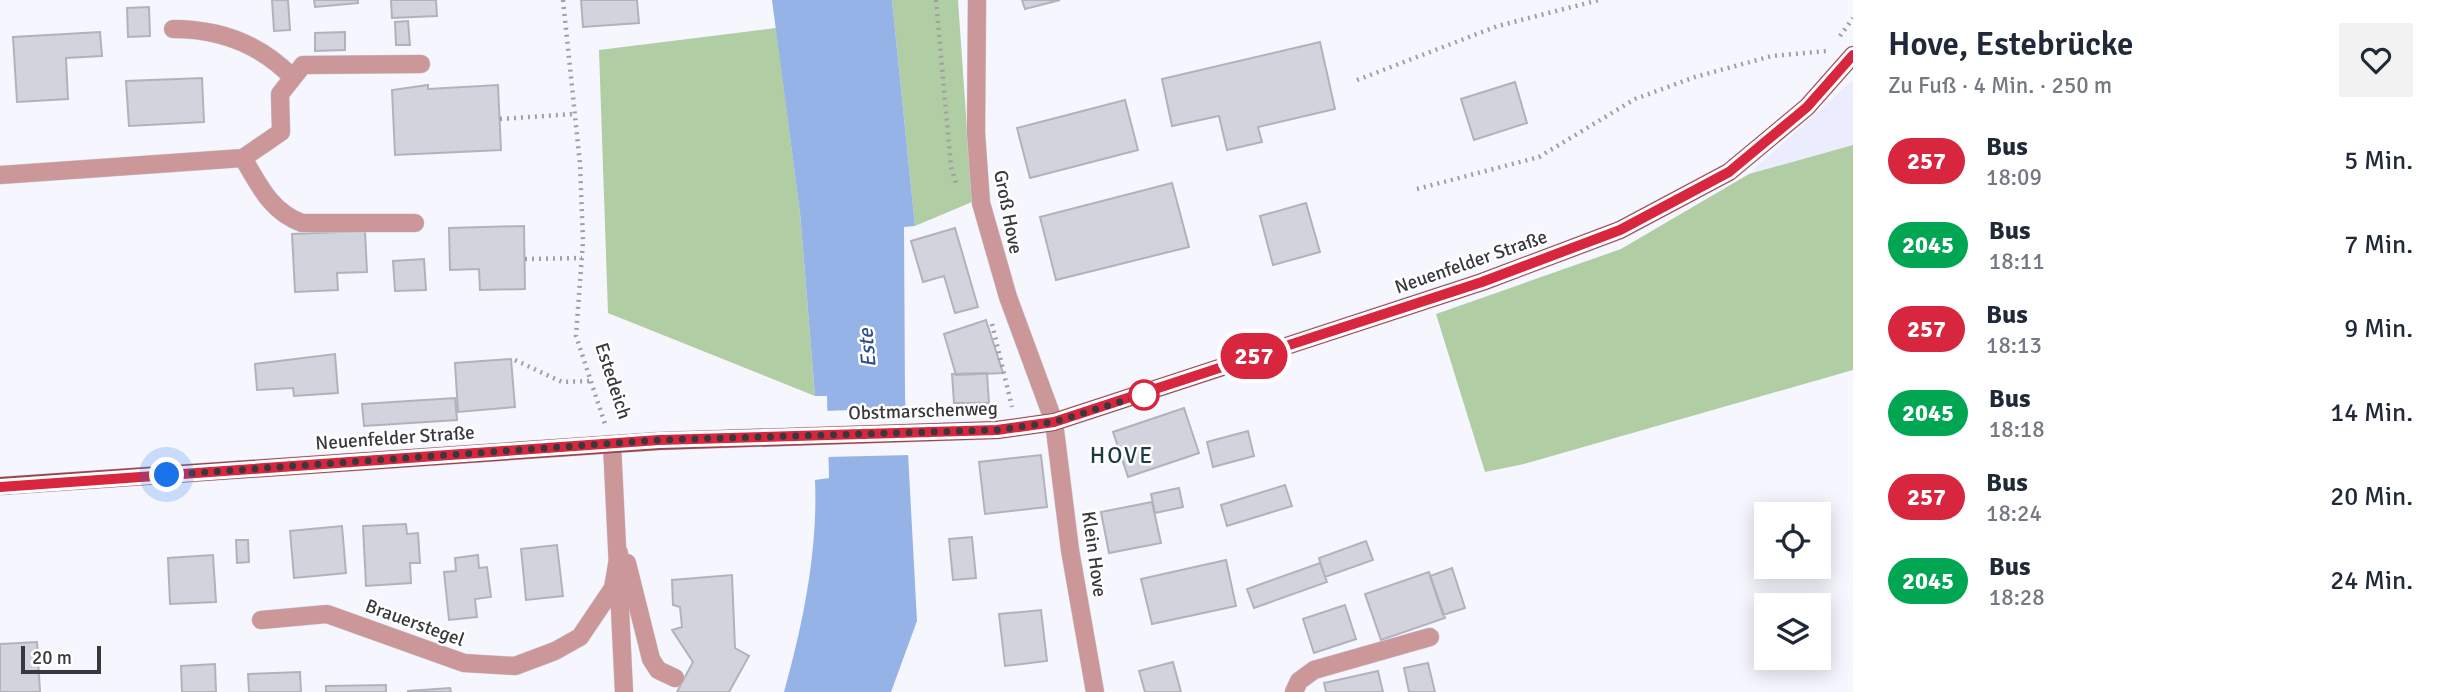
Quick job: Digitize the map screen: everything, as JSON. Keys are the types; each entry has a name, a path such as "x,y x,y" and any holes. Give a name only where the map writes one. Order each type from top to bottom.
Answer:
{"main road":[{"name":"Neuenfelder Straße","path":"1054,422 1482,282 1620,230 1729,172 1807,107 1853,55"},
{"name":"Obstmarschenweg","path":"792,436 997,430 1054,422"},
{"name":"Neuenfelder Straße","path":"0,486 612,444 792,436"}],"street":[{"name":"Groß Hove","path":"977,0 976,133 981,203 1008,297 1054,422"},
{"path":"173,29 196,29 225,35 275,60 292,77"},
{"path":"0,175 243,158 281,132 280,94 303,65 421,64"},
{"path":"243,158 267,199 286,217 302,223 415,223"},
{"name":"Klein Hove","path":"1054,422 1070,550 1095,692"},
{"name":"Estedeich","path":"612,444 624,692"},
{"path":"616,518 651,659 658,670 675,678"},
{"name":"Brauerstegel","path":"261,620 327,614 464,663 515,666 555,651 580,637 613,588 619,553"},
{"path":"1294,692 1299,681 1314,670 1430,637"}],"path":[{"name":"Estedeich","path":"563,0 580,164 582,258 576,336 612,444"},
{"path":"1357,80 1498,26 1599,0"},
{"path":"1417,189 1539,157 1635,99 1695,77 1772,56 1826,53 1853,18"},
{"path":"500,119 574,114"},
{"path":"525,259 582,258"},
{"path":"515,360 562,382 591,381"}],"shaded area":[{"path":"1853,80 1853,145 1749,174"}],"green space":[{"path":"892,0 958,0 972,202 915,226"},
{"path":"776,28 800,213 815,396 608,313 599,50"},
{"path":"1853,145 1853,370 1524,464 1485,472 1436,314 1621,249 1749,174"}],"water":[{"name":"Este","path":"772,0 892,0 915,226 904,227 905,397 917,621 891,692 784,692 812,560 815,480 829,478 827,396 815,396 800,213"}],"pier":[{"path":"909,408 911,455 825,457 824,411"}],"building":[{"path":"272,0 288,0 290,30 274,31"},
{"path":"314,0 358,0 358,3 315,7"},
{"path":"391,0 436,0 437,16 392,18"},
{"path":"581,0 637,0 639,23 583,27"},
{"path":"1022,0 1060,0 1025,9"},
{"path":"149,7 150,36 128,37 127,8"},
{"path":"408,21 410,45 396,45 395,22"},
{"path":"100,32 102,56 66,58 68,99 17,102 13,37"},
{"path":"345,32 345,50 315,51 315,33"},
{"path":"1320,42 1335,109 1258,127 1262,142 1227,150 1219,116 1172,126 1162,79"},
{"path":"202,78 204,122 129,126 126,81"},
{"path":"1515,82 1527,123 1474,140 1461,99"},
{"path":"428,85 428,89 498,85 501,150 395,155 392,90"},
{"path":"1125,100 1138,150 1030,178 1017,128"},
{"path":"1172,183 1189,247 1056,280 1040,217"},
{"path":"1306,203 1320,252 1273,265 1260,216"},
{"path":"524,226 525,289 480,290 479,269 450,270 449,228"},
{"path":"955,228 978,307 955,313 944,276 923,282 911,241"},
{"path":"365,231 367,272 337,273 338,290 295,292 292,234"},
{"path":"424,259 426,290 395,291 393,261"},
{"path":"986,320 1003,373 956,375 944,334"},
{"path":"335,354 338,393 294,396 293,388 257,390 255,364"},
{"path":"511,359 515,407 458,412 455,363"},
{"path":"987,373 989,403 954,403 952,374"},
{"path":"455,398 457,420 364,426 362,404"},
{"path":"1184,408 1199,453 1128,477 1113,432"},
{"path":"1248,431 1254,456 1213,467 1207,442"},
{"path":"1041,455 1047,507 985,514 979,462"},
{"path":"1285,485 1292,506 1227,526 1221,505"},
{"path":"1179,488 1183,507 1155,513 1151,494"},
{"path":"1152,502 1161,543 1109,553 1101,512"},
{"path":"406,524 407,534 418,533 420,563 410,563 411,583 366,586 363,526"},
{"path":"342,526 346,573 294,578 290,531"},
{"path":"972,537 976,578 953,580 949,539"},
{"path":"236,540 248,540 249,562 237,563"},
{"path":"1366,541 1373,560 1325,577 1319,558"},
{"path":"557,545 563,596 526,600 521,549"},
{"path":"213,555 216,602 170,604 168,558"},
{"path":"478,555 479,568 487,567 491,597 475,599 477,617 449,620 444,572 456,571 455,558"},
{"path":"1226,560 1236,606 1152,624 1141,579"},
{"path":"1320,563 1327,582 1254,608 1247,589"},
{"path":"1452,568 1465,608 1443,615 1430,576"},
{"path":"1429,572 1445,618 1381,640 1365,594"},
{"path":"732,575 735,648 749,656 729,692 677,692 693,662 672,630 682,627 680,607 673,605 672,580"},
{"path":"1345,605 1356,639 1314,653 1303,619"},
{"path":"1041,610 1047,661 1005,666 999,614"},
{"path":"37,642 40,692 0,692 0,644"},
{"path":"1173,662 1181,692 1145,692 1139,671"},
{"path":"1428,663 1435,692 1409,692 1404,668"},
{"path":"215,664 216,692 182,692 181,666"},
{"path":"1378,671 1383,692 1326,692 1324,683"},
{"path":"300,672 301,692 249,692 248,674"},
{"path":"386,685 386,692 326,692 326,686"},
{"path":"450,688 451,692 408,692 408,691"}],"bus line":[{"name":"257","path":"0,487 659,440 997,430 1054,422 1101,409 1281,346 1482,282 1620,230 1696,192 1756,152 1807,107 1853,55"}],"district":[{"name":"HOVE","path":"1122,455"}],"route":[{"path":"167,475 659,440 997,430 1054,422 1149,393 1144,395"}]}
